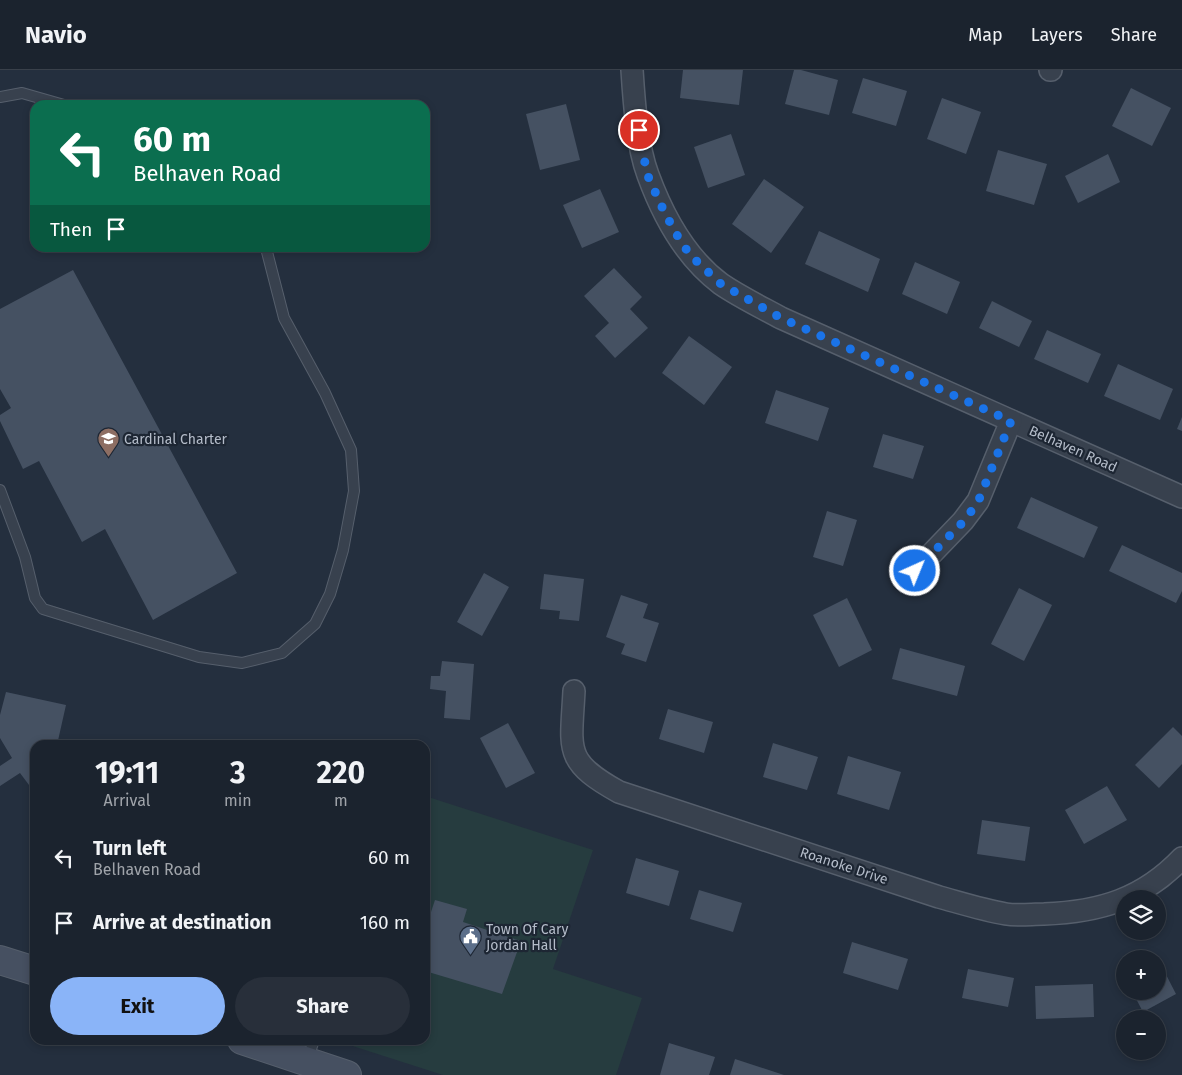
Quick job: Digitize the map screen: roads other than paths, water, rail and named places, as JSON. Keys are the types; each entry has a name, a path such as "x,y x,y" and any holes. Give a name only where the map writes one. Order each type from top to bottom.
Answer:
{"main road":[{"path":"0,960 30,969"},
{"path":"274,1045 310,1051 347,1075"}],"street":[{"name":"Belhaven Road","path":"632,70 634,100 647,174 675,232 690,255 721,284 781,318 1182,497"},
{"path":"915,571 964,521 978,502 1011,421"},
{"name":"Roanoke Drive","path":"574,691 572,744 577,760 598,780 619,792 977,908 1008,914 1066,913 1089,910 1112,904 1142,890 1168,872 1182,858"}],"lane":[{"path":"0,97 22,93 46,100"},
{"path":"0,490 25,557 35,598 43,609 199,657 242,663 282,653 315,624 330,594 343,550 354,491 351,450 324,393 284,318 267,252"}],"place":[{"name":"Cardinal Charter","path":"108,458"},
{"name":"Town Of Cary Jordan Hall","path":"470,956"}]}
